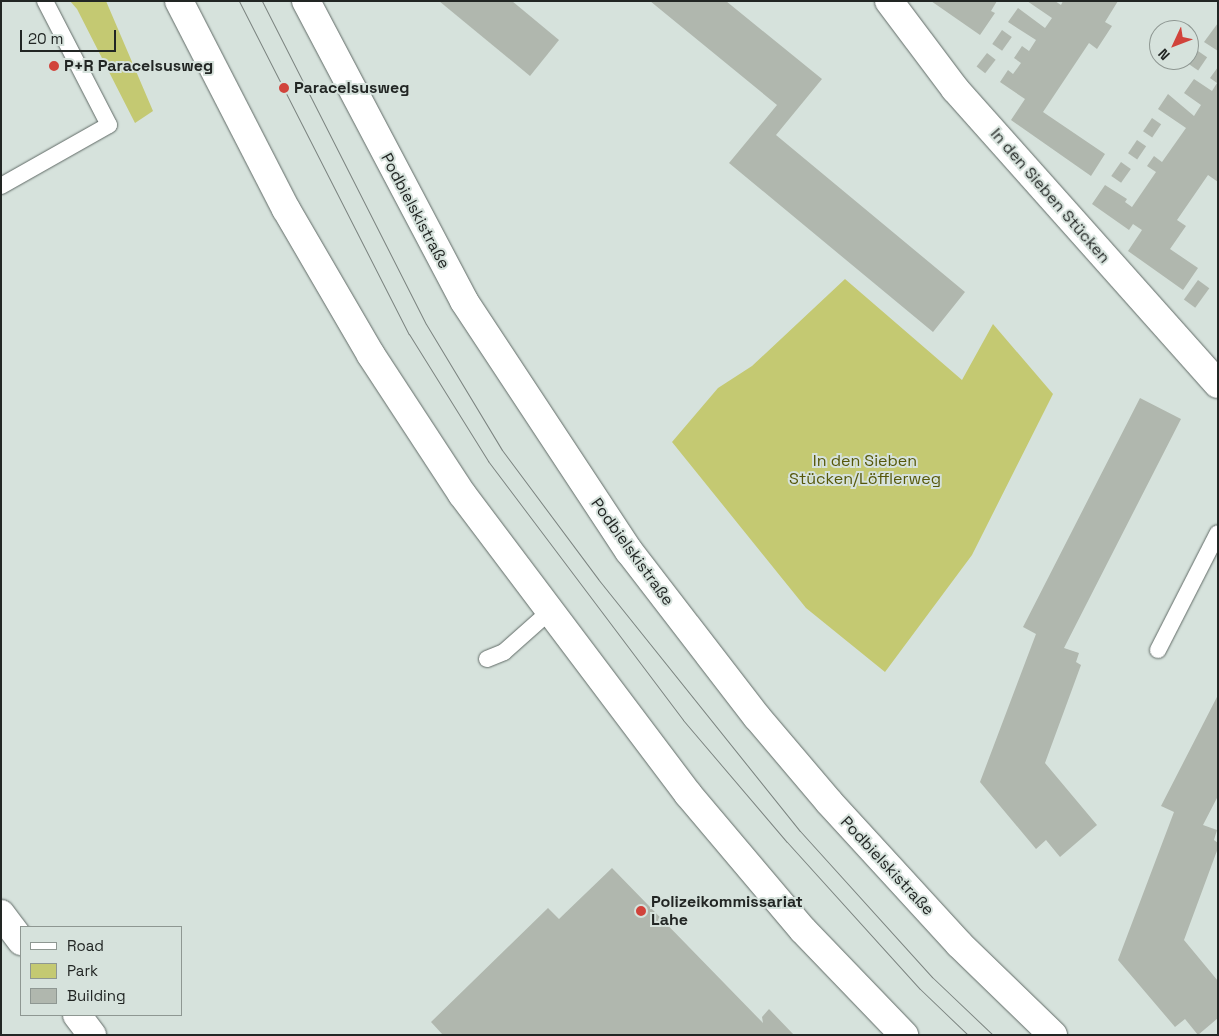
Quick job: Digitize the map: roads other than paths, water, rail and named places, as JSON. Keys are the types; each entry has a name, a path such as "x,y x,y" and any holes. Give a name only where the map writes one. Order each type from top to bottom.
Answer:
{"main road":[{"path":"179,1 286,209 371,355 462,494 548,613 694,802 804,930 904,1035"},
{"name":"Podbielskistraße","path":"306,1 464,301 629,551 757,717 829,802 959,944 1053,1035"},
{"name":"In den Sieben Stücken","path":"889,1 955,89 1218,384"},
{"path":"1,914 20,940"},
{"path":"78,1016 92,1035"}],"lane":[{"path":"1,186 109,125 45,1"},
{"path":"1158,650 1218,533"},
{"path":"488,659 504,652 548,613"}],"tram line":[{"path":"239,1 409,334 488,461 683,720 787,842 920,989 968,1035"},
{"path":"262,1 426,324 502,450 598,579 800,831 932,977 993,1035"}],"place":[{"name":"P+R Paracelsusweg","path":"54,66"},
{"name":"Paracelsusweg","path":"284,88"},
{"name":"Polizeikommissariat Lahe","path":"641,911"}],"park label":[{"name":"In den Sieben Stücken/Löfflerweg","path":"865,470"}]}
